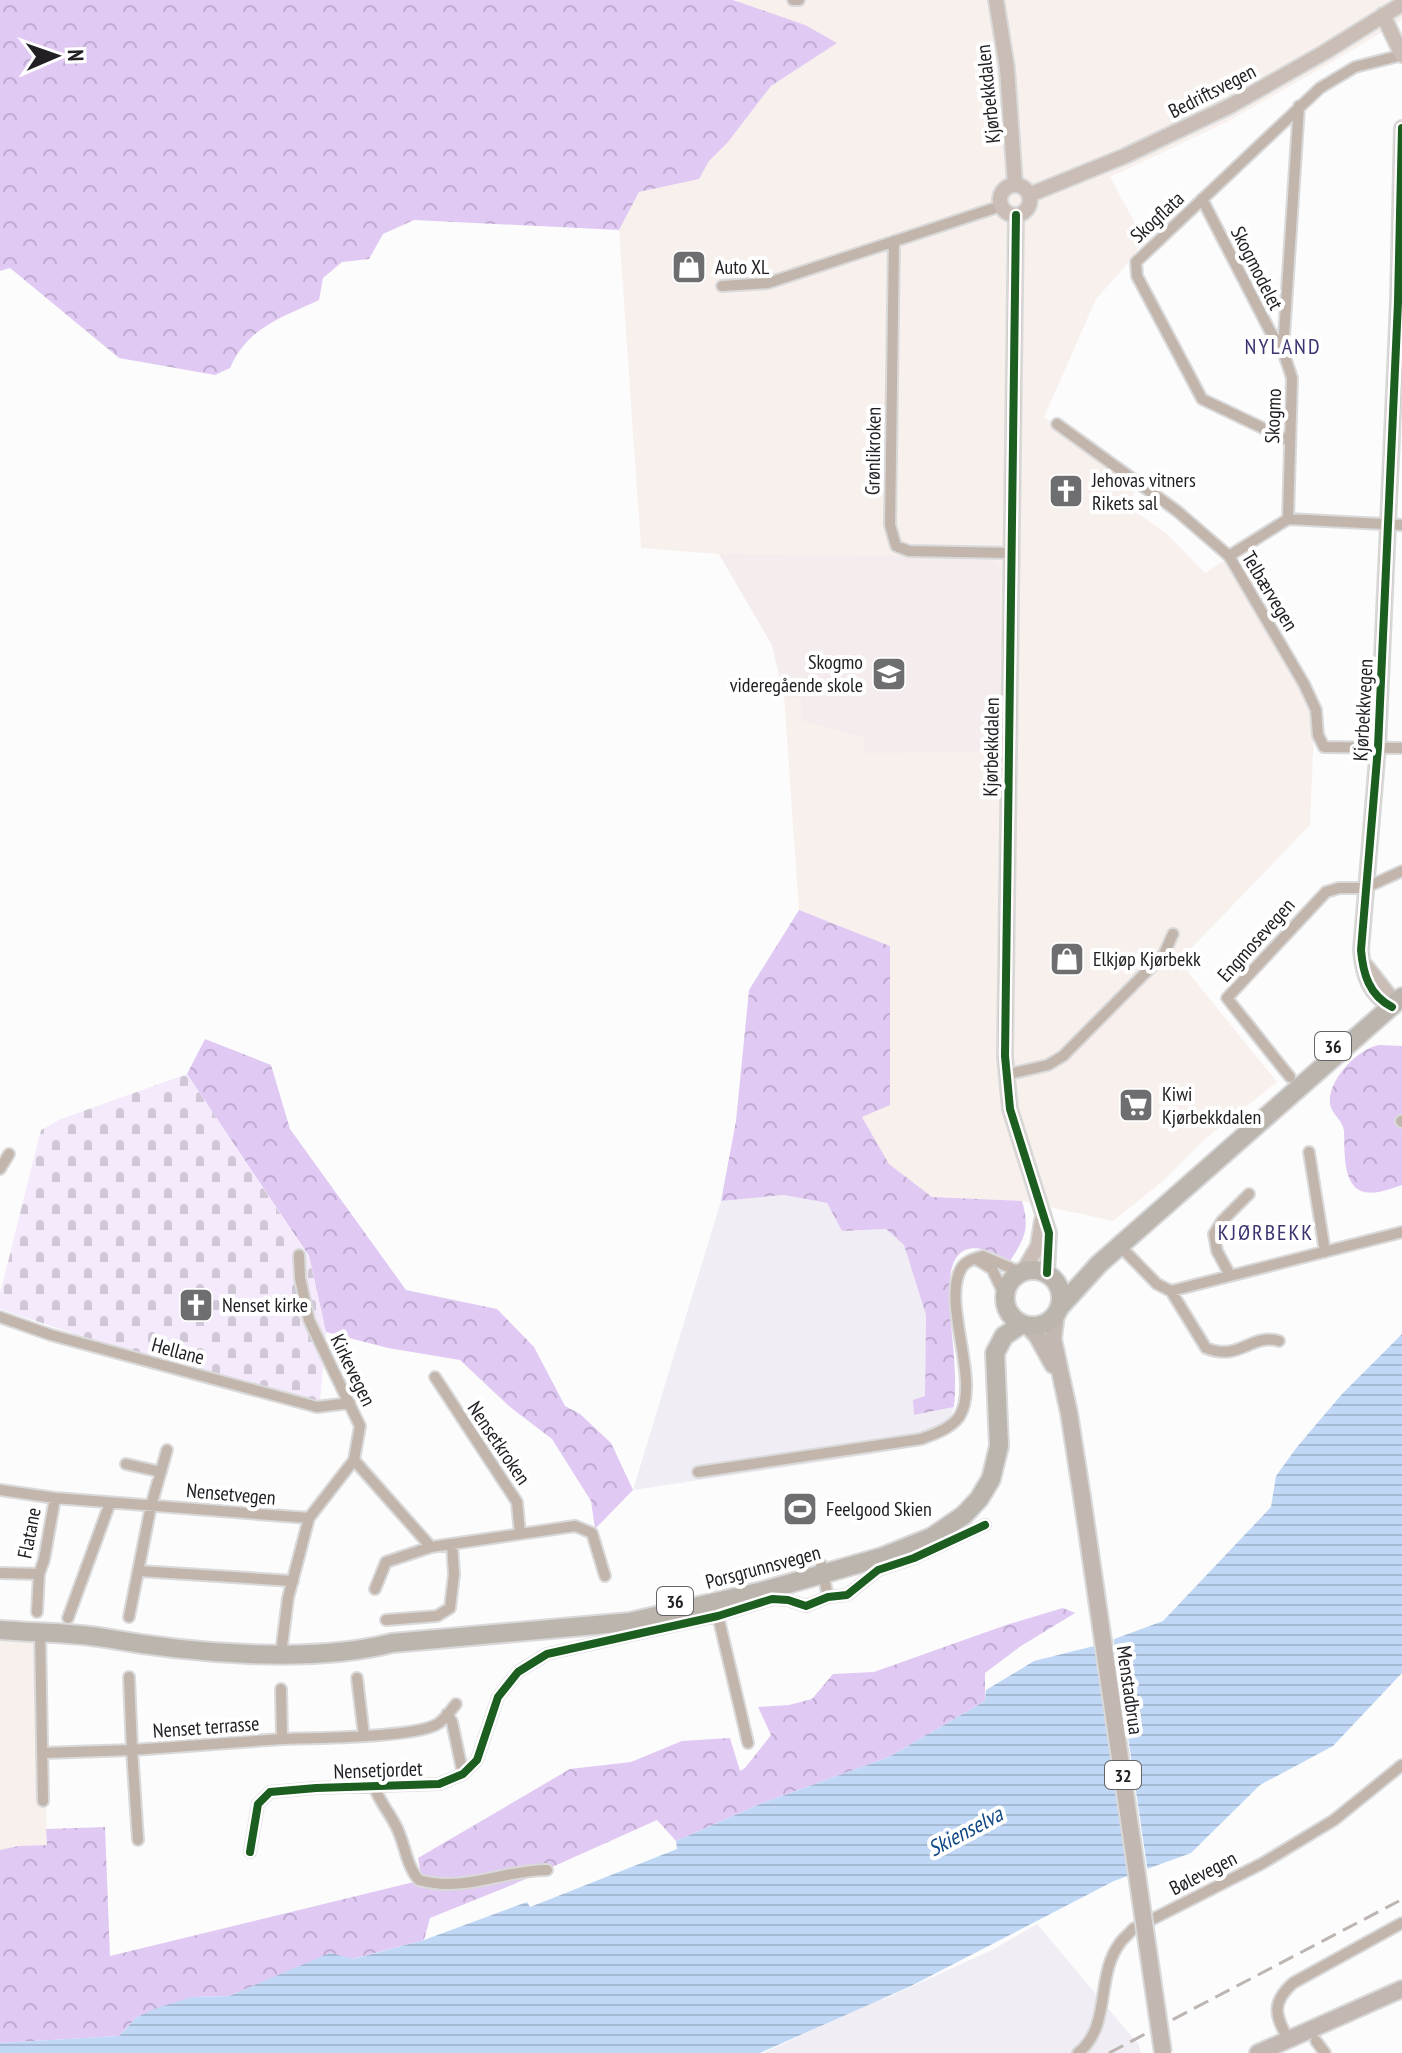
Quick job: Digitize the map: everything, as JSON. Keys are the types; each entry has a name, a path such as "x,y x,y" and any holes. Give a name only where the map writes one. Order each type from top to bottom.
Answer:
{"highway":[{"name":"36","path":"1025,1325 1041,1325 1058,1310 1099,1264 1245,1135 1292,1084 1393,996"},
{"name":"36","path":"1005,1301 1009,1281 1022,1271 1036,1269 1050,1275 1076,1274 1099,1264"},
{"path":"1050,1275 1059,1288 1058,1310"},
{"path":"1005,1301 1025,1325"},
{"name":"Porsgrunnsvegen","path":"996,1407 987,1366 988,1342 1005,1301"},
{"name":"Porsgrunnsvegen","path":"0,1630 105,1638 185,1650 374,1648 392,1643 630,1622 734,1598 822,1569 918,1543 955,1522 979,1499 991,1479 999,1446 995,1353 1004,1336 1025,1325"}],"main road":[{"name":"Menstadbrua","path":"1058,1310 1053,1339 1082,1497 1163,2053"},
{"name":"Menstadbrua","path":"1025,1325 1037,1336 1061,1381"},
{"path":"1258,2053 1402,1978"},
{"path":"1288,2039 1326,2025 1402,1989"}],"street":[{"path":"793,0 799,0"},
{"name":"Kjørbekkdalen","path":"996,0 1007,68 1015,184"},
{"name":"Bedriftsvegen","path":"1029,195 1125,156 1230,106 1402,4"},
{"path":"1383,15 1402,55"},
{"name":"Skogflata","path":"1290,441 1202,399 1135,269 1136,262 1320,88 1355,67 1402,55"},
{"name":"Skogmo","path":"1288,519 1292,378 1283,351 1299,106"},
{"name":"Kjørbekkvegen","path":"1393,996 1362,958 1395,525 1402,128"},
{"path":"1015,184 1029,195 1026,210 1016,215 1007,213 1001,206 1002,191 1015,184"},
{"name":"Skogmodelet","path":"1202,199 1283,351"},
{"path":"722,286 768,283 1001,206"},
{"name":"Kjørbekkdalen","path":"1016,215 1005,1075 1014,1125 1049,1233 1050,1275"},
{"name":"Grønlikroken","path":"894,241 892,536 896,546 909,551 1010,553"},
{"name":"Telbærvegen","path":"1057,424 1177,511 1229,556 1304,684 1316,710 1318,735 1324,747 1378,747"},
{"path":"1229,556 1288,519 1395,525"},
{"path":"1378,747 1402,748"},
{"name":"Engmosevegen","path":"1290,1077 1227,998 1326,892 1339,888 1365,888 1402,871"},
{"path":"1005,1075 1048,1065 1063,1056 1150,970 1164,954 1173,934"},
{"path":"1309,1152 1325,1252"},
{"path":"0,1169 9,1154"},
{"path":"1230,1275 1217,1251 1214,1234 1222,1221 1249,1194"},
{"name":"Kjørbekkdalen","path":"1022,1271 1038,1246 1043,1212"},
{"path":"1171,1291 1402,1232"},
{"path":"1120,1246 1157,1284 1171,1291 1206,1348 1226,1354 1264,1339 1279,1341"},
{"name":"Kirkevegen","path":"299,1255 300,1278 309,1320 360,1426 354,1460"},
{"path":"698,1472 921,1439 946,1429 960,1416 966,1392 957,1278 963,1266 983,1256 1022,1271"},
{"path":"974,1259 992,1269 1005,1301"},
{"name":"Hellane","path":"0,1317 79,1343 317,1407 350,1403"},
{"name":"Nensetkroken","path":"435,1377 517,1502 520,1534"},
{"path":"129,1617 151,1506 167,1450"},
{"path":"281,1648 309,1518 354,1460 431,1547"},
{"path":"126,1464 161,1472"},
{"name":"Nensetvegen","path":"0,1490 110,1503 309,1518"},
{"name":"Flatane","path":"37,1612 39,1574 55,1498"},
{"path":"68,1618 110,1503"},
{"path":"463,1774 477,1760 498,1697 518,1672 547,1654 718,1616 772,1599 806,1606 828,1597 847,1595 878,1570 985,1525"},
{"path":"375,1589 386,1562 431,1547 575,1526 592,1533 605,1576"},
{"path":"386,1620 437,1616 450,1608 454,1574 452,1544"},
{"path":"822,1569 828,1597"},
{"path":"139,1571 293,1581"},
{"name":"Flatane","path":"0,1573 39,1574"},
{"path":"718,1616 748,1743"},
{"path":"40,1633 43,1801"},
{"name":"Nenset terrasse","path":"129,1677 138,1840"},
{"path":"357,1678 364,1736"},
{"name":"Nenset terrasse","path":"281,1689 282,1739"},
{"name":"Nenset terrasse","path":"42,1753 364,1736 429,1728 440,1722 456,1704"},
{"path":"447,1714 452,1722 463,1774"},
{"name":"Bølevegen","path":"1078,2053 1095,2036 1110,1964 1119,1943 1133,1929 1263,1863 1334,1820 1402,1765"},
{"name":"Nensetjordet","path":"250,1852 258,1804 270,1792 439,1784 463,1774"},
{"path":"374,1786 396,1825 419,1880 472,1884 547,1870"},
{"path":"1288,2039 1277,2013 1282,1993 1293,1983 1402,1923"},
{"path":"1316,2041 1325,2053"}],"shaded area":[{"path":"737,0 1402,0 1402,20 1229,121 1110,177 1144,240 1096,299 1044,417 1137,487 1127,506 1167,534 1205,573 1225,560 1270,629 1311,712 1314,730 1310,825 1179,961 1277,1082 1205,1139 1163,1181 1113,1221 1022,1201 932,1197 889,1164 862,1117 890,946 799,910 784,696 772,645 719,554 641,548 619,230 639,192 699,179 709,161 728,142 771,86 836,43 737,3"},
{"name":"Skogmo videregående skole","path":"719,554 987,557 997,562 1003,573 1000,581 1000,745 992,752 864,753 864,737 802,721 801,698 784,696 772,645"},
{"path":"784,1195 827,1203 842,1231 886,1229 904,1245 926,1315 925,1396 915,1415 954,1407 945,1434 917,1446 867,1455 633,1490 721,1201"},
{"path":"0,1637 43,1639 47,1845 0,1850"},
{"path":"1037,1924 1139,2045 1141,2053 763,2053 847,2014 877,1990 882,2000 992,1950"}],"green space":[{"path":"0,0 733,0 805,25 837,43 771,86 728,142 709,161 699,179 639,192 619,230 414,220 383,234 369,259 342,262 323,278 319,300 267,325 246,343 230,368 215,375 119,358 10,268 0,271"},
{"path":"799,910 890,946 890,1105 862,1117 889,1164 932,1197 1022,1201 1025,1233 1010,1261 986,1250 968,1249 958,1256 952,1269 949,1287 955,1368 954,1407 914,1415 913,1400 925,1396 926,1315 904,1245 886,1229 842,1231 827,1203 784,1195 721,1201 736,1121 749,990"},
{"path":"205,1039 271,1065 290,1129 406,1290 497,1309 534,1347 565,1406 580,1414 611,1443 633,1490 595,1529 591,1501 552,1439 510,1407 460,1360 388,1348 326,1332 309,1256 187,1074"},
{"path":"1379,1045 1402,1046 1402,1185 1369,1193 1359,1190 1350,1179 1343,1127 1331,1108 1330,1095 1345,1067 1362,1053"},
{"path":"187,1074 309,1257 326,1332 320,1402 81,1336 0,1309 0,1294 41,1130 61,1119"},
{"path":"1063,1608 1075,1613 1021,1646 985,1673 985,1701 889,1757 760,1804 676,1841 657,1820 430,1918 424,1940 352,1959 330,1954 229,1996 192,1997 137,2017 119,2036 0,2043 0,1850 47,1845 46,1829 105,1827 110,1956 422,1880 418,1858 570,1769 631,1762 682,1741 730,1738 740,1771 771,1735 758,1707 789,1705 812,1699 833,1674 874,1672"}],"water":[{"name":"Skienselva","path":"1402,1334 1402,1673 1333,1746 1260,1785 1191,1853 1114,1881 911,1986 760,2053 0,2053 0,2043 119,2036 137,2017 157,2008 192,1997 229,1996 330,1953 353,1959 424,1940 527,1902 530,1907 677,1849 676,1841 760,1804 889,1757 985,1701 986,1690 1034,1661 1098,1645 1163,1621 1271,1507 1276,1476 1297,1447 1342,1394"}],"pier":[{"path":"1113,1635 1148,1873 1132,1879 1097,1641"}],"railway":[{"path":"1109,2053 1399,1901"}],"cycle path":[{"path":"1392,1007 1378,996 1369,983 1361,950 1378,747 1398,302 1402,128"},
{"path":"1016,215 1005,1056 1010,1109 1049,1233 1047,1273"},
{"path":"250,1852 258,1804 270,1792 439,1784 463,1774 477,1760 498,1697 518,1672 547,1654 718,1616 772,1599 806,1606 828,1597 847,1595 878,1570 914,1558 985,1525"}],"place":[{"name":"Auto XL","path":"689,267"},
{"name":"Jehovas vitners Rikets sal","path":"1066,491"},
{"name":"Skogmo videregående skole","path":"889,674"},
{"name":"Elkjøp Kjørbekk","path":"1067,959"},
{"name":"Kiwi Kjørbekkdalen","path":"1136,1105"},
{"name":"Nenset kirke","path":"196,1305"},
{"name":"Feelgood Skien","path":"800,1509"}],"district":[{"name":"NYLAND","path":"1283,346"},
{"name":"KJØRBEKK","path":"1266,1232"}]}
